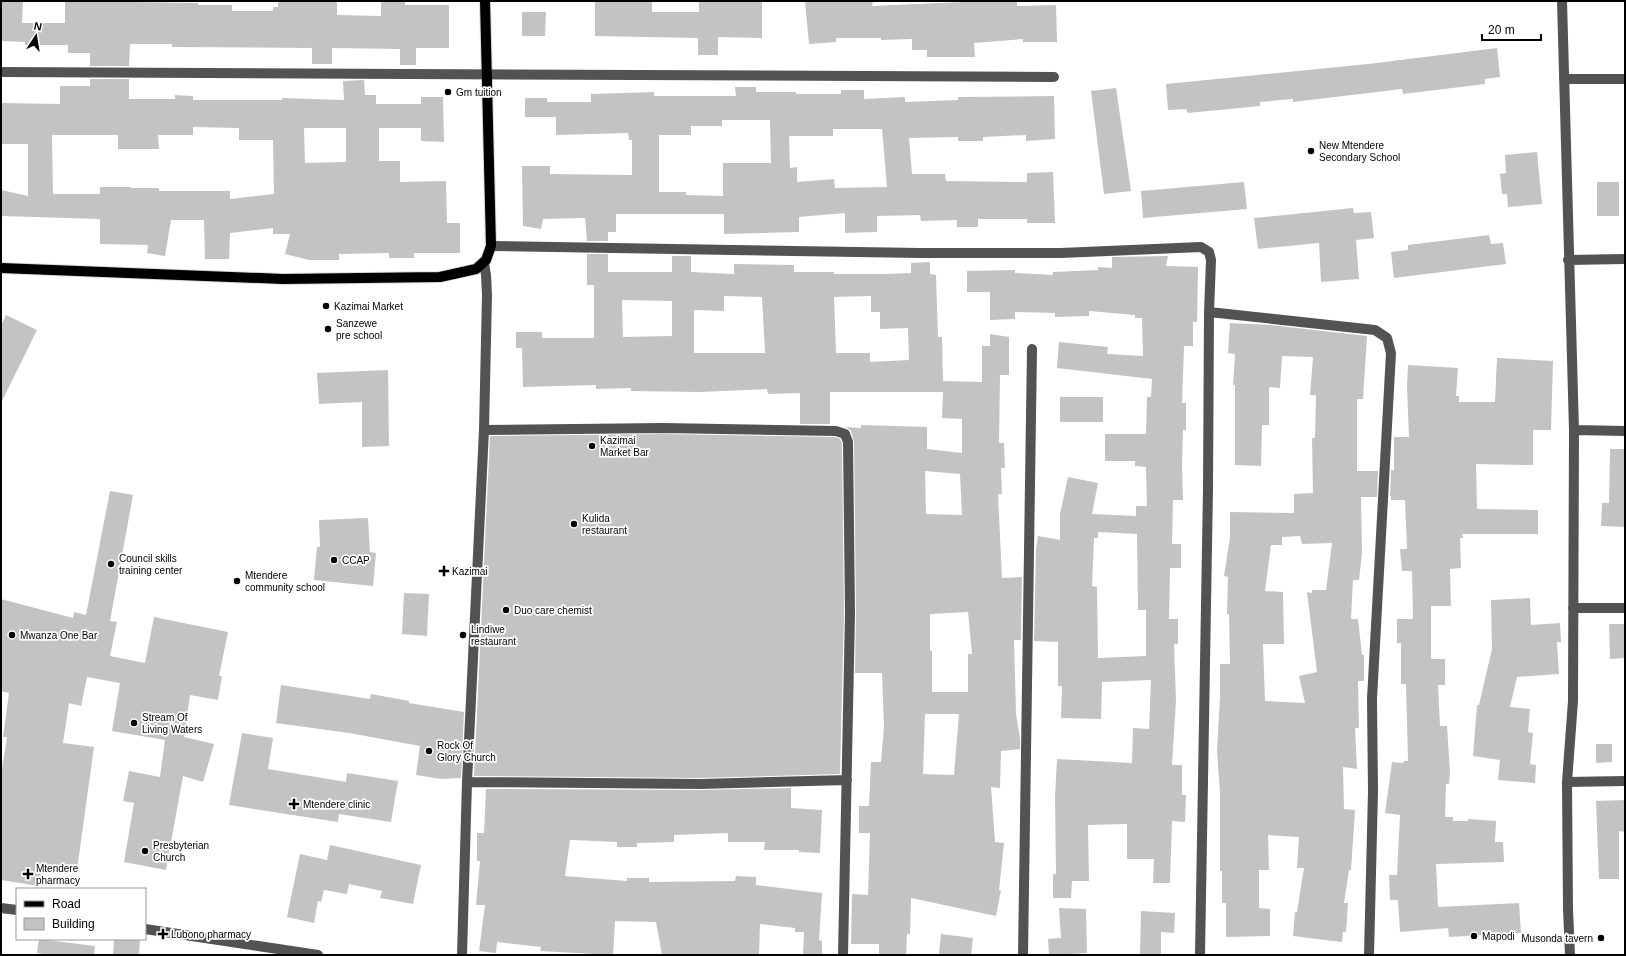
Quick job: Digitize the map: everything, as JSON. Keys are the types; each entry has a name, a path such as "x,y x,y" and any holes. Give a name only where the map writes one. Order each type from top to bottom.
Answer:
{"main road":[{"path":"1,268 283,279 440,277 468,272 484,263 491,246 485,1"}],"street":[{"path":"1562,1 1568,260 1574,430 1573,702 1567,782 1568,909 1570,955"},
{"path":"1,72 486,73 1054,77"},
{"path":"1564,79 1625,79"},
{"path":"491,246 920,253 1061,253 1201,247 1209,252 1211,260 1200,955"},
{"path":"1568,260 1625,259"},
{"path":"462,955 468,782 484,430 486,282 484,263"},
{"path":"1209,312 1375,330 1387,338 1391,353 1372,699 1369,955"},
{"path":"1023,955 1032,349"},
{"path":"484,430 663,428 836,431 845,434 848,442 850,613 843,955"},
{"path":"1574,430 1625,431"},
{"path":"1573,608 1625,608"},
{"path":"468,782 700,784 847,780"},
{"path":"1567,782 1625,781"},
{"path":"1,908 16,910"},
{"path":"146,929 318,955"}],"building":[{"path":"2,1 23,1 22,23 65,23 65,1 198,3 198,5 232,5 232,11 273,11 273,7 278,7 278,1 337,1 337,15 381,16 381,1 405,1 405,5 449,5 449,48 416,48 416,65 400,65 400,49 332,48 332,64 312,64 312,48 172,47 172,44 130,44 129,66 90,66 90,53 68,53 68,45 25,45 25,42 1,41"},
{"path":"652,1 652,12 699,12 699,1 762,1 762,38 718,37 718,55 698,55 698,38 595,36 595,2"},
{"path":"805,1 873,1 872,6 985,1 1017,1 1017,6 1056,5 1057,42 1023,42 1023,39 974,43 975,57 927,57 927,50 912,50 912,39 881,40 881,38 836,38 836,42 809,44"},
{"path":"522,12 546,12 545,36 522,36"},
{"path":"1497,48 1500,77 1485,79 1485,84 1403,94 1402,89 1293,102 1293,99 1260,102 1260,106 1188,113 1186,109 1168,110 1166,84 1368,64"},
{"path":"90,79 129,79 129,99 175,99 175,95 193,96 193,100 282,100 282,98 344,100 343,81 364,80 365,95 376,95 376,104 421,104 421,97 443,97 444,142 421,141 421,128 379,128 379,161 400,161 400,182 446,181 447,223 460,223 460,253 414,253 414,258 389,258 389,253 339,254 339,260 309,260 285,254 290,234 273,234 273,228 230,233 229,259 205,259 204,220 171,220 165,256 147,253 148,245 100,244 100,219 1,216 1,190 28,196 28,144 1,144 1,103 60,104 60,86 90,86","holes":["193,127 239,128 239,140 273,140 274,194 230,199 230,191 159,191 159,188 131,187 100,187 100,194 53,194 52,135 118,135 118,149 159,149 158,135 193,135","304,128 346,128 346,162 305,163"]},
{"path":"735,87 756,87 756,92 796,92 796,94 841,94 841,90 864,90 864,99 905,97 905,102 958,100 958,97 1054,96 1055,139 1026,141 1026,135 983,137 983,141 958,141 958,137 909,138 912,174 945,174 946,181 1027,182 1027,173 1053,172 1055,223 1027,223 1027,219 978,219 978,227 957,227 957,220 921,221 920,215 877,216 877,232 845,233 845,213 799,217 799,232 724,234 724,214 616,214 616,232 608,232 608,241 587,241 585,218 543,219 541,229 523,226 522,166 550,166 550,174 632,175 632,140 629,140 628,133 556,135 556,117 525,117 525,98 547,98 547,102 591,102 591,94 654,92 654,96 736,96","holes":["722,120 770,120 771,163 723,163 723,196 686,195 686,192 659,192 659,135 691,135 691,126 722,126","833,129 882,129 887,187 835,188 834,179 797,182 797,167 790,168 789,136 833,136"]},
{"path":"1116,88 1131,191 1104,194 1091,91"},
{"path":"1537,152 1542,204 1508,207 1507,194 1502,194 1500,174 1506,173 1505,155"},
{"path":"1244,182 1247,209 1143,218 1141,191"},
{"path":"1597,182 1619,182 1619,216 1597,216"},
{"path":"1353,208 1354,213 1371,212 1374,238 1356,240 1359,279 1321,282 1319,243 1258,249 1254,218"},
{"path":"1489,235 1491,244 1503,243 1506,264 1394,278 1391,252 1408,250 1408,245"},
{"path":"587,254 608,254 608,272 672,272 672,256 691,256 691,272 734,274 734,264 794,265 794,272 885,274 911,273 911,263 930,262 930,274 936,275 938,337 942,337 943,381 982,382 982,346 990,346 990,334 1009,337 1009,375 1000,375 999,443 1004,443 1005,468 1001,468 1002,494 998,494 1002,578 1022,577 1021,640 1014,640 1016,714 1020,738 1020,749 1001,751 1000,788 991,787 995,842 1004,843 999,890 1001,890 996,916 911,898 910,934 907,934 906,955 879,955 879,944 851,944 852,894 868,895 870,833 859,833 859,806 869,806 871,762 881,762 884,727 882,673 855,673 856,613 854,442 851,431 846,427 861,428 861,425 927,427 927,449 962,453 962,419 942,418 943,392 830,392 830,424 800,424 800,393 768,394 767,389 699,392 631,391 631,388 596,389 596,385 523,387 522,348 516,348 516,332 542,332 542,338 594,338 594,285 587,285","holes":["724,296 762,297 765,353 694,353 694,310 724,311","871,296 871,312 880,312 880,329 908,328 909,360 870,362 870,353 836,353 834,297","622,300 672,301 672,336 623,337","925,471 960,474 962,515 926,514","968,612 972,654 968,654 968,692 932,692 932,651 930,651 930,614","925,714 959,714 954,775 923,774"]},
{"path":"1168,256 1166,266 1198,267 1197,322 1193,322 1193,346 1184,346 1182,403 1186,403 1186,430 1183,430 1183,500 1173,500 1172,544 1181,544 1181,568 1170,568 1169,619 1178,619 1178,644 1174,644 1176,700 1172,765 1182,765 1182,795 1186,795 1185,822 1172,821 1170,883 1153,883 1154,859 1127,859 1127,824 1088,825 1089,881 1072,881 1071,898 1053,898 1053,874 1056,874 1055,797 1057,759 1132,763 1133,728 1149,729 1151,680 1102,682 1101,719 1061,718 1062,686 1058,686 1058,642 1034,641 1036,548 1038,536 1060,540 1060,514 1068,477 1098,483 1092,514 1136,516 1136,506 1147,506 1146,467 1135,466 1135,461 1105,461 1105,434 1146,434 1147,397 1151,397 1152,379 1057,368 1059,342 1108,347 1107,354 1143,356 1142,318 1135,318 1135,315 1089,311 1089,316 1055,317 1055,313 1015,312 1015,319 990,320 990,292 967,292 967,271 1015,270 1015,273 1053,275 1053,272 1098,270 1098,267 1112,268 1112,257","holes":["1098,532 1137,534 1138,610 1146,610 1146,656 1098,658 1097,587 1092,586 1094,538 1098,538"]},
{"path":"6,315 37,330 1,403 1,326"},
{"path":"1230,323 1270,325 1367,336 1363,399 1357,399 1357,471 1378,471 1377,497 1361,497 1362,553 1359,580 1353,580 1351,619 1358,619 1362,655 1364,655 1364,681 1358,681 1359,728 1355,728 1357,769 1343,767 1344,809 1355,810 1351,870 1349,870 1344,903 1348,903 1346,932 1343,932 1342,942 1293,936 1295,912 1297,912 1304,868 1297,868 1299,837 1268,835 1269,870 1259,870 1259,908 1270,909 1270,936 1226,937 1226,903 1222,903 1222,871 1220,871 1220,793 1217,751 1220,664 1230,664 1229,614 1227,614 1228,577 1224,576 1230,537 1230,512 1294,513 1294,494 1313,493 1312,438 1315,438 1316,395 1310,395 1313,357 1282,356 1280,388 1269,387 1269,425 1262,425 1261,466 1235,465 1235,385 1233,385 1235,354 1228,353","holes":["1300,536 1302,544 1332,543 1326,590 1312,590 1312,593 1307,592 1317,672 1299,676 1305,703 1265,701 1263,644 1284,644 1283,592 1265,591 1271,545 1282,545 1282,537"]},
{"path":"1497,358 1553,361 1551,430 1533,430 1533,465 1476,464 1477,509 1538,510 1538,534 1462,534 1463,538 1460,538 1461,568 1450,569 1451,606 1431,606 1431,659 1445,659 1445,685 1438,685 1440,726 1447,726 1450,773 1449,784 1446,784 1445,817 1453,817 1453,821 1468,821 1468,819 1496,821 1495,842 1503,842 1504,862 1436,864 1438,907 1519,903 1521,933 1449,937 1448,928 1400,932 1398,900 1390,900 1389,875 1397,875 1400,815 1385,813 1392,762 1403,763 1404,761 1408,761 1406,684 1401,684 1401,643 1397,643 1397,619 1413,619 1412,571 1402,571 1400,549 1407,549 1405,500 1391,500 1390,496 1391,470 1394,470 1394,437 1409,437 1407,387 1408,365 1458,368 1456,396 1459,396 1459,402 1495,402"},
{"path":"388,370 389,446 362,447 362,402 319,404 317,373"},
{"path":"1060,397 1103,397 1103,422 1060,422"},
{"path":"663,434 835,437 840,439 842,443 844,613 840,774 700,778 474,776 490,436"},
{"path":"1610,449 1625,449 1625,527 1601,526 1602,503 1609,503"},
{"path":"110,491 133,495 110,621 117,622 110,656 145,663 154,617 228,632 219,676 222,676 218,700 190,695 184,737 214,744 203,782 183,776 166,870 124,862 134,803 123,801 129,771 160,777 165,740 112,731 120,683 87,677 81,706 69,703 63,743 94,747 77,870 42,866 39,886 1,880 1,775 7,737 3,737 9,693 1,691 1,599 73,618 74,612 86,615"},
{"path":"368,518 370,552 376,553 373,586 314,580 317,547 320,547 319,520"},
{"path":"404,593 429,594 427,636 402,634"},
{"path":"1530,598 1531,625 1560,623 1561,642 1557,642 1559,674 1517,677 1510,707 1530,709 1528,732 1533,733 1530,764 1536,765 1535,783 1498,780 1500,760 1473,756 1477,705 1479,705 1492,649 1491,600"},
{"path":"1609,624 1625,624 1625,658 1610,659"},
{"path":"281,685 370,699 371,694 409,701 409,703 464,712 461,778 441,779 416,775 420,746 349,733 276,723"},
{"path":"242,733 273,738 268,769 346,782 347,773 398,781 391,822 339,814 338,822 229,805"},
{"path":"1596,744 1612,744 1612,762 1596,763"},
{"path":"791,788 791,808 822,810 820,853 799,852 799,850 764,850 765,842 728,842 728,833 674,835 674,842 637,843 637,847 617,847 617,842 570,840 565,876 627,881 627,878 649,878 649,882 735,881 736,876 756,877 756,885 822,893 819,940 822,941 822,955 803,955 804,932 795,932 795,928 760,924 759,955 662,955 656,922 615,921 613,955 540,951 541,947 497,942 496,953 479,951 485,905 476,905 480,861 477,861 477,833 484,833 486,789 700,790"},
{"path":"1625,800 1625,832 1619,831 1619,879 1599,879 1596,801"},
{"path":"330,845 421,865 413,904 380,898 382,891 349,884 347,894 324,890 321,902 318,901 314,923 287,917 300,854 327,860"},
{"path":"1059,908 1086,909 1087,953 1049,955 1048,939 1061,938"},
{"path":"1141,911 1175,913 1174,933 1161,932 1161,955 1140,954"},
{"path":"941,934 973,938 971,955 939,954"},
{"path":"39,940 95,946 94,955 49,955 37,953"},
{"path":"114,940 140,940 139,955 113,955"}],"place":[{"name":"Gm tuition","path":"448,92"},
{"name":"New Mtendere Secondary School","path":"1311,151"},
{"name":"Kazimai Market","path":"326,306"},
{"name":"Sanzewe pre school","path":"328,329"},
{"name":"Kazimai Market Bar","path":"592,446"},
{"name":"Kulida restaurant","path":"574,524"},
{"name":"CCAP","path":"334,560"},
{"name":"Council skills training center","path":"111,564"},
{"name":"Kazimai","path":"444,571"},
{"name":"Mtendere community school","path":"237,581"},
{"name":"Duo care chemist","path":"506,610"},
{"name":"Mwanza One Bar","path":"12,635"},
{"name":"Lindiwe restaurant","path":"463,635"},
{"name":"Stream Of Living Waters","path":"134,723"},
{"name":"Rock Of Glory Church","path":"429,751"},
{"name":"Mtendere clinic","path":"294,804"},
{"name":"Presbyterian Church","path":"145,851"},
{"name":"Mtendere pharmacy","path":"28,874"},
{"name":"Lubono pharmacy","path":"163,934"},
{"name":"Mapodi","path":"1474,936"},
{"name":"Musonda tavern","path":"1601,938"}]}
